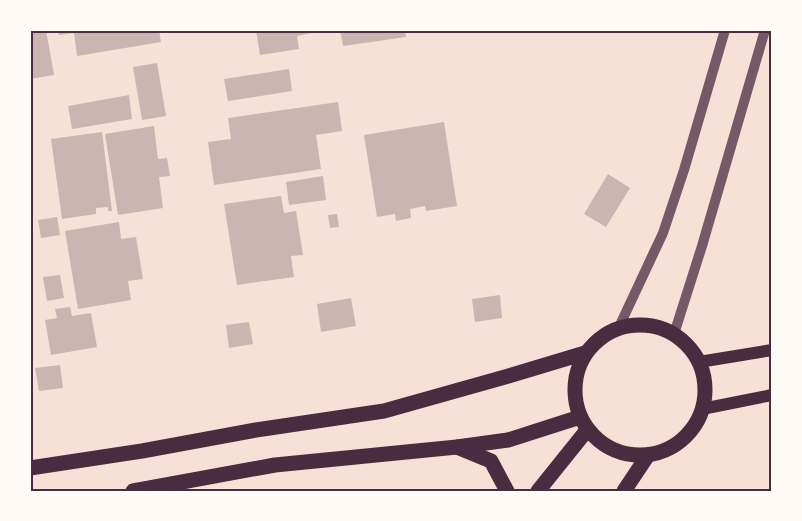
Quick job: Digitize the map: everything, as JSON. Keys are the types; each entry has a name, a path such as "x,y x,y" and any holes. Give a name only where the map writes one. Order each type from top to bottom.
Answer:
{"main road":[{"path":"638,324 657,326 674,334 693,351 704,377 705,393 697,423 676,445 662,452 648,455 625,454 604,446 584,423 574,395 576,373 585,353 600,337 619,327 638,324"},
{"path":"699,362 772,350"},
{"path":"30,468 142,452 256,430 384,411 585,353"},
{"path":"702,409 772,395"},
{"path":"133,491 275,465 508,440 584,423"},
{"path":"538,491 584,423"},
{"path":"457,447 491,461 507,491"},
{"path":"624,491 648,455"}],"street":[{"path":"619,327 663,233 725,30"},
{"path":"674,334 765,30"}],"building":[{"path":"30,30 46,30 54,75 30,79"},
{"path":"58,30 159,30 161,42 77,56 74,33 59,35"},
{"path":"256,30 311,30 312,33 297,36 299,49 260,55"},
{"path":"340,30 405,30 406,37 343,46"},
{"path":"157,63 166,116 142,120 133,67"},
{"path":"289,69 292,91 228,101 224,79"},
{"path":"129,95 132,119 72,129 68,106"},
{"path":"338,102 342,131 316,135 321,169 214,185 208,142 231,139 228,118"},
{"path":"444,122 457,206 426,211 425,206 410,209 411,218 396,221 395,214 377,217 364,135"},
{"path":"154,126 158,159 167,158 170,176 159,177 163,208 118,215 105,134"},
{"path":"102,132 112,211 108,211 108,207 96,208 96,214 62,219 51,139"},
{"path":"608,174 630,188 606,227 584,214"},
{"path":"323,176 326,200 289,205 286,182"},
{"path":"281,196 284,213 296,211 303,255 291,256 294,277 237,285 224,204"},
{"path":"337,214 339,227 330,228 328,215"},
{"path":"57,217 60,235 41,238 38,220"},
{"path":"119,222 121,239 136,237 143,279 128,281 131,300 78,309 65,231"},
{"path":"60,275 64,298 47,301 43,277"},
{"path":"500,295 502,318 475,322 472,299"},
{"path":"351,298 356,326 321,332 317,304"},
{"path":"70,307 72,316 91,313 97,347 51,355 45,320 57,318 55,309"},
{"path":"249,322 253,344 229,348 226,325"},
{"path":"60,365 63,388 39,391 35,368"}]}
